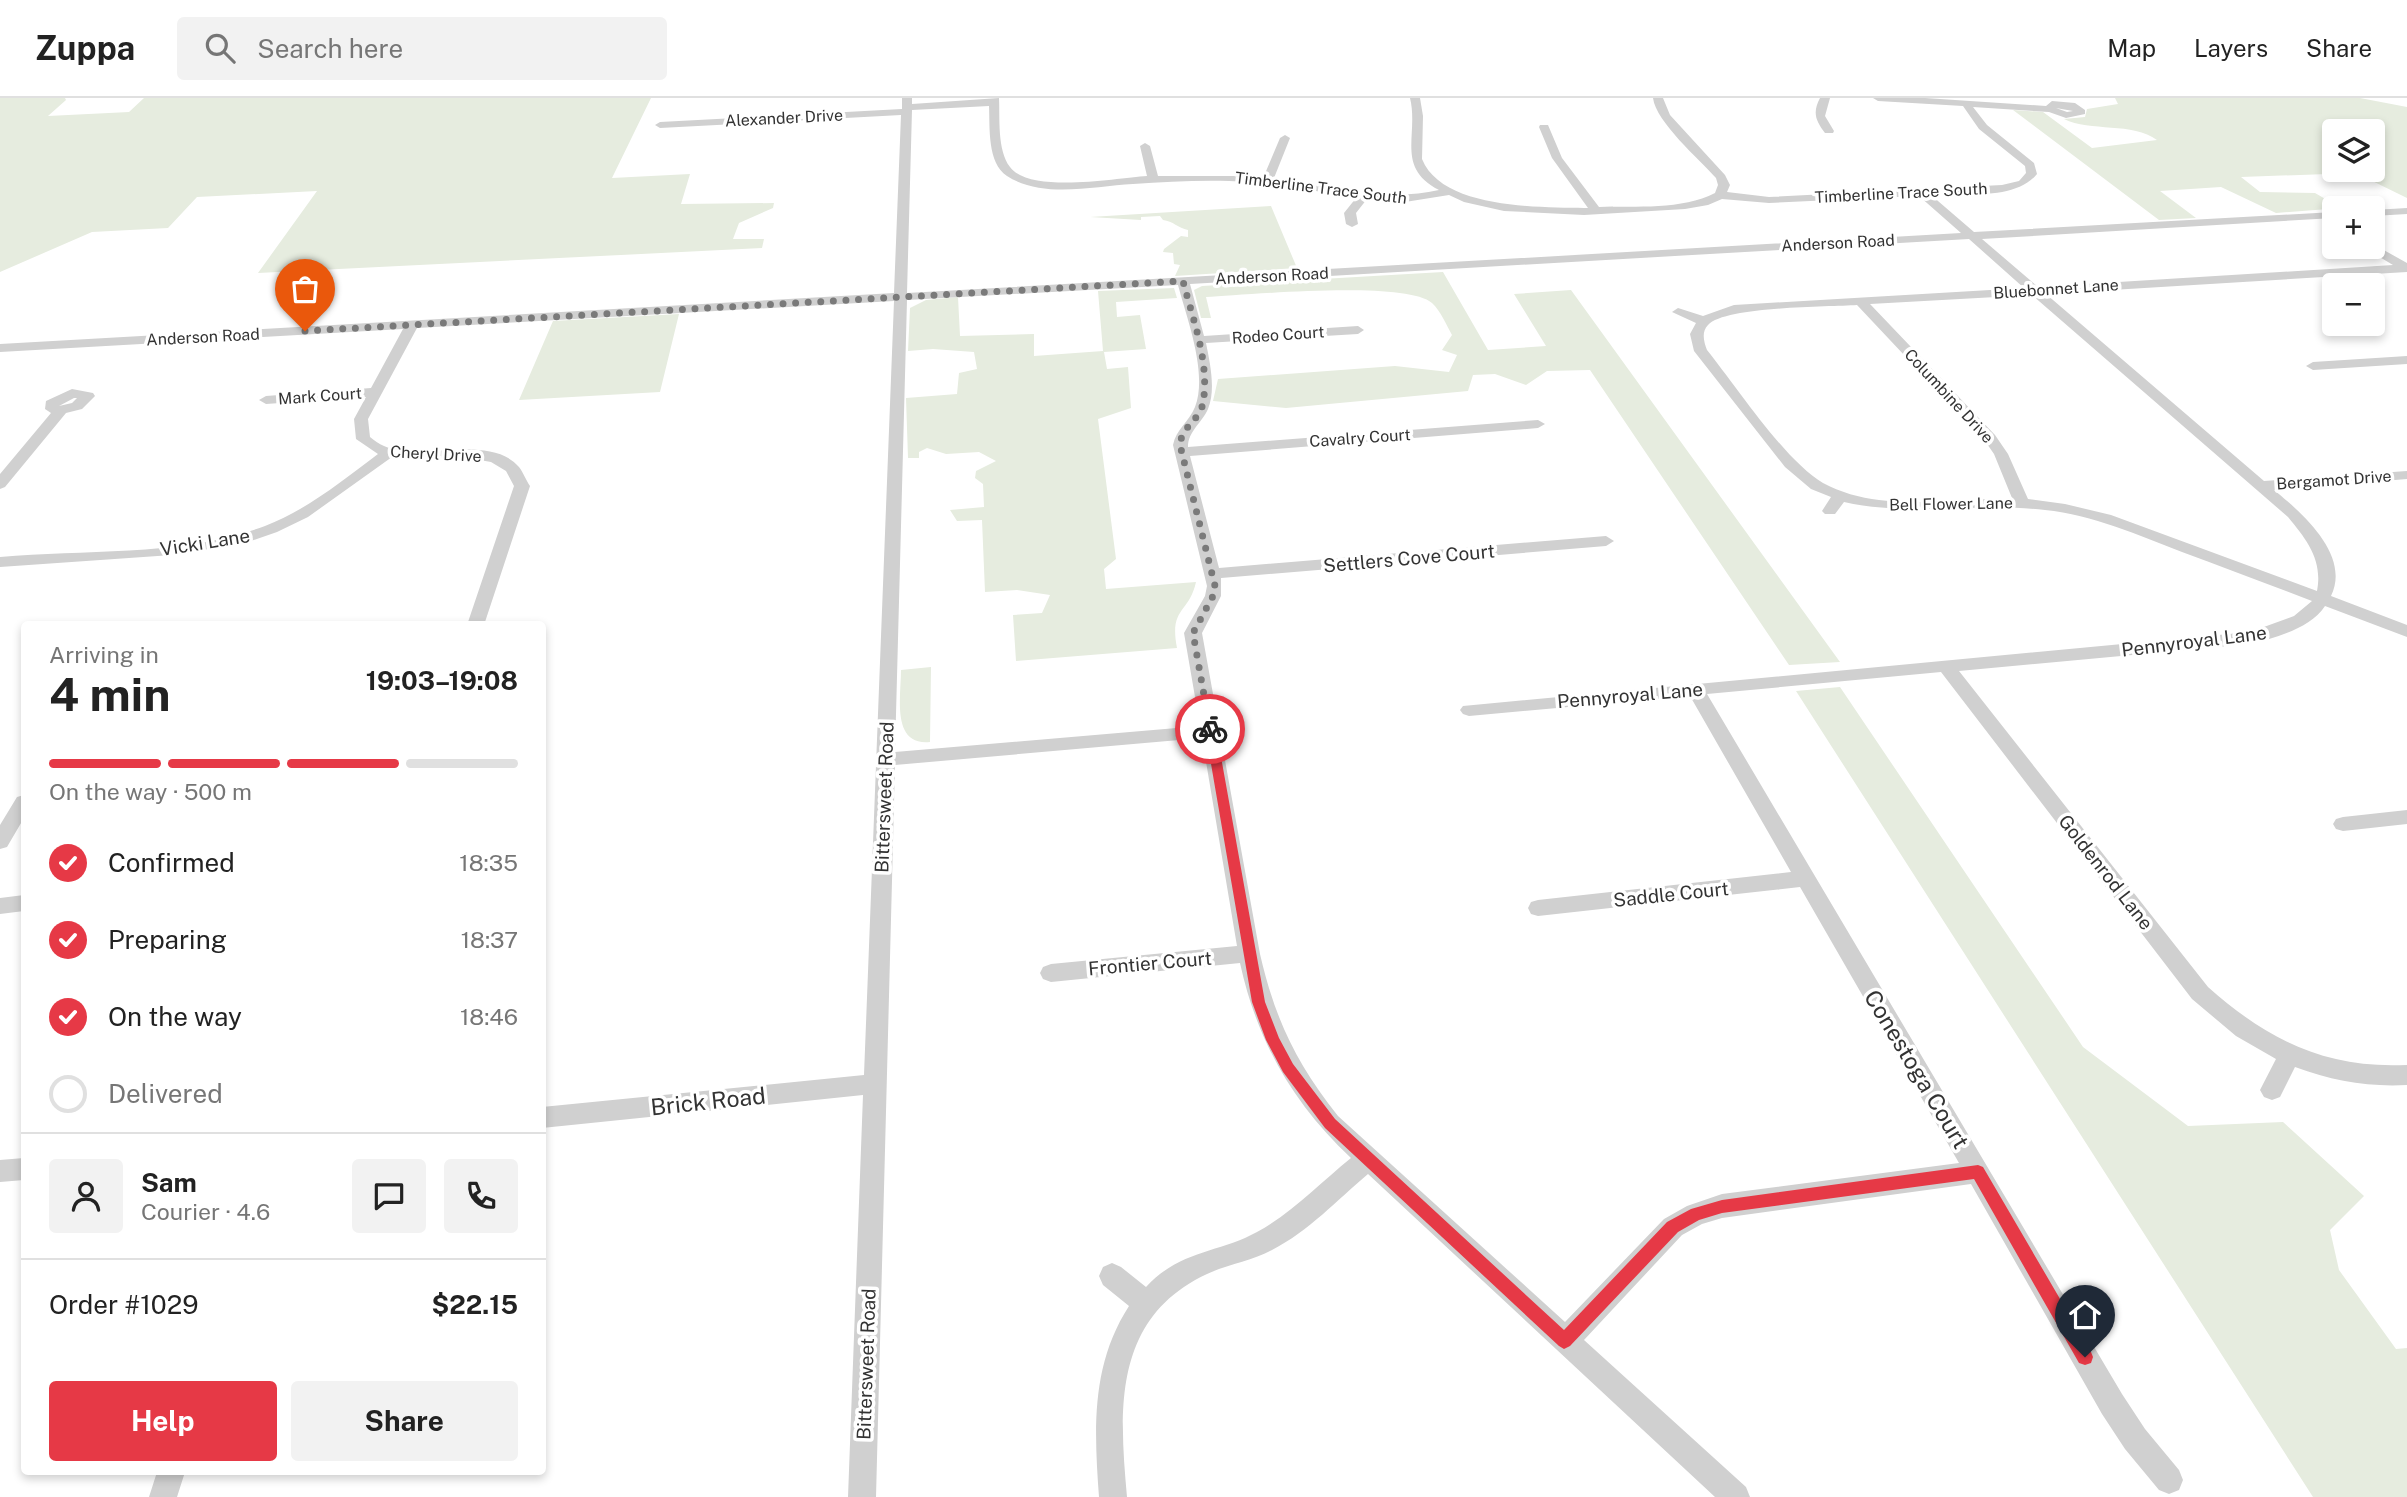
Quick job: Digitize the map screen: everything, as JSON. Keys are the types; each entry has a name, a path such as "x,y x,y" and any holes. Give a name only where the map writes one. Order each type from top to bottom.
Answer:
{"street":[{"path":"1415,98 1420,115 1416,155 1418,163 1427,175 1451,191"},
{"path":"1658,98 1659,106 1667,117 1724,181 1720,195"},
{"path":"1825,98 1819,109 1819,118 1829,131"},
{"path":"1878,98 2050,109"},
{"path":"994,100 1000,164 1019,178 1007,184"},
{"name":"Alexander Drive","path":"660,125 994,100"},
{"path":"1966,104 1983,127 2026,160 2031,176 2046,182"},
{"name":"Bittersweet Road","path":"862,1497 907,106"},
{"path":"1544,127 1557,158 1595,211"},
{"path":"1268,180 1285,138"},
{"path":"1145,146 1153,179"},
{"name":"Timberline Trace South","path":"1019,178 1056,184 1222,177 1268,180 1410,200 1451,191 1485,203 1548,212 1685,206 1704,203 1720,195 1769,200 2002,187 2017,185 2031,176"},
{"path":"1921,192 2293,514 2318,544 2326,565 2328,581 2323,599"},
{"path":"1352,223 1350,212 1364,195"},
{"path":"2385,212 2407,211"},
{"name":"Anderson Road","path":"0,348 2322,215"},
{"path":"2385,255 2406,268"},
{"name":"Bluebonnet Lane","path":"1705,320 1734,309 2406,268"},
{"path":"1183,281 1205,371 1203,403 1197,416 1182,433 1181,452 1215,586 1213,596 1193,633 1249,954 1259,1002 1273,1040 1288,1068 1330,1124 1736,1497"},
{"name":"Columbine Drive","path":"1860,301 1990,438 2001,454 2022,503"},
{"path":"1678,312 1705,320"},
{"name":"Bell Flower Lane","path":"1705,320 1699,325 1696,337 1701,351 1798,472 1818,486 1840,496 1872,505 1894,507 1973,502 2061,507 2104,518 2407,631"},
{"name":"Cheryl Drive","path":"412,325 361,419 361,434 367,444 388,453 422,456 470,454 495,458 510,467"},
{"name":"Rodeo Court","path":"1197,340 1358,330"},
{"path":"2313,366 2407,360"},
{"name":"Mark Court","path":"266,400 375,392"},
{"path":"0,484 61,410 52,409 51,404 72,393"},
{"name":"Cavalry Court","path":"1181,452 1538,424"},
{"name":"Vicki Lane","path":"0,562 186,548 265,536 309,510 388,453"},
{"path":"476,621 521,495 520,478 510,467 528,458"},
{"name":"Bergamot Drive","path":"2261,485 2407,475"},
{"path":"1830,511 1840,496"},
{"name":"Settlers Cove Court","path":"1212,574 1605,541"},
{"name":"Pennyroyal Lane","path":"1469,710 2251,638 2299,621 2323,599"},
{"name":"Goldenrod Lane","path":"1945,665 2200,993 2245,1030 2290,1055 2344,1073 2382,1077 2407,1075"},
{"name":"Conestoga Court","path":"1695,689 2112,1404 2135,1439 2169,1480"},
{"path":"886,759 1211,732"},
{"path":"2,839 21,807"},
{"path":"2343,824 2407,817"},
{"name":"Saddle Court","path":"1538,908 1804,879"},
{"path":"0,906 21,903"},
{"name":"Frontier Court","path":"1051,973 1249,954"},
{"path":"2272,1090 2290,1055"},
{"name":"Brick Road","path":"546,1118 874,1084"},
{"path":"1113,1497 1106,1423 1112,1370 1127,1335 1147,1304 1167,1285 1190,1269 1263,1242 1285,1229 1368,1159"},
{"path":"0,1171 21,1169"},
{"path":"1564,1341 1656,1243 1673,1227 1696,1214 1722,1206 1978,1172"},
{"path":"1112,1276 1147,1304"},
{"path":"163,1497 170,1475"}],"shaded area":[{"path":"0,98 65,98 66,100 48,116 129,112 144,98 651,98 612,178 690,174 681,204 774,203 773,208 739,223 733,239 764,239 762,248 258,273 317,191 197,197 168,228 92,232 0,272"},
{"path":"2115,98 2360,98 2407,107 2407,198 2374,182 2385,182 2385,119 2322,119 2322,174 2241,177 2260,192 2315,193 2322,197 2322,209 2276,213 2221,187 2160,191 2196,218 2159,220 2013,110 2043,112 2092,148 2157,140 2136,131 2074,123 2064,119 2085,117 2087,109 2118,104"},
{"path":"1271,206 1297,268 1175,276 1180,265 1174,264 1173,253 1163,252 1181,236 1188,237 1188,230 1163,220 1160,216 1141,217 1141,220 1090,217"},
{"path":"1443,272 1488,350 1546,346 1514,294 1571,290 1840,662 1789,665 1590,370 1547,371 1526,385 1495,374 1473,375 1468,391 1286,408 1213,401 1218,379 1395,366 1449,372 1457,355 1442,350 1452,335 1438,310 1432,303 1416,296 1359,290 1206,297 1211,318 1201,318 1194,290 1202,286"},
{"path":"1174,288 1177,298 1116,302 1117,317 1140,315 1146,349 1104,352 1107,369 1128,367 1131,408 1098,419 1116,559 1104,569 1106,589 1196,582 1178,618 1175,635 1177,648 1016,661 1013,615 1042,613 1050,595 1017,590 985,592 982,520 957,521 950,510 984,507 983,484 975,478 976,471 996,461 979,452 946,454 927,448 919,452 919,458 908,458 906,398 957,394 959,373 977,369 974,352 933,349 908,351 910,308 926,300 958,297 960,336 1034,334 1034,356 1103,351 1098,291"},
{"path":"679,314 660,392 519,400 553,321"},
{"path":"931,667 930,742 918,741 909,736 901,718 901,670"},
{"path":"1840,687 2083,1047 2188,1126 2283,1122 2364,1196 2330,1230 2339,1270 2396,1349 2407,1348 2407,1497 2313,1497 1796,691"}],"way so far":[{"path":"305,331 1183,281 1205,371 1203,403 1197,416 1182,433 1180,445 1215,586 1213,596 1193,633 1210,729"}],"route":[{"path":"1210,729 1259,1002 1273,1040 1288,1068 1330,1124 1564,1341 1656,1243 1673,1227 1696,1214 1722,1206 1978,1172 2085,1357"}]}
